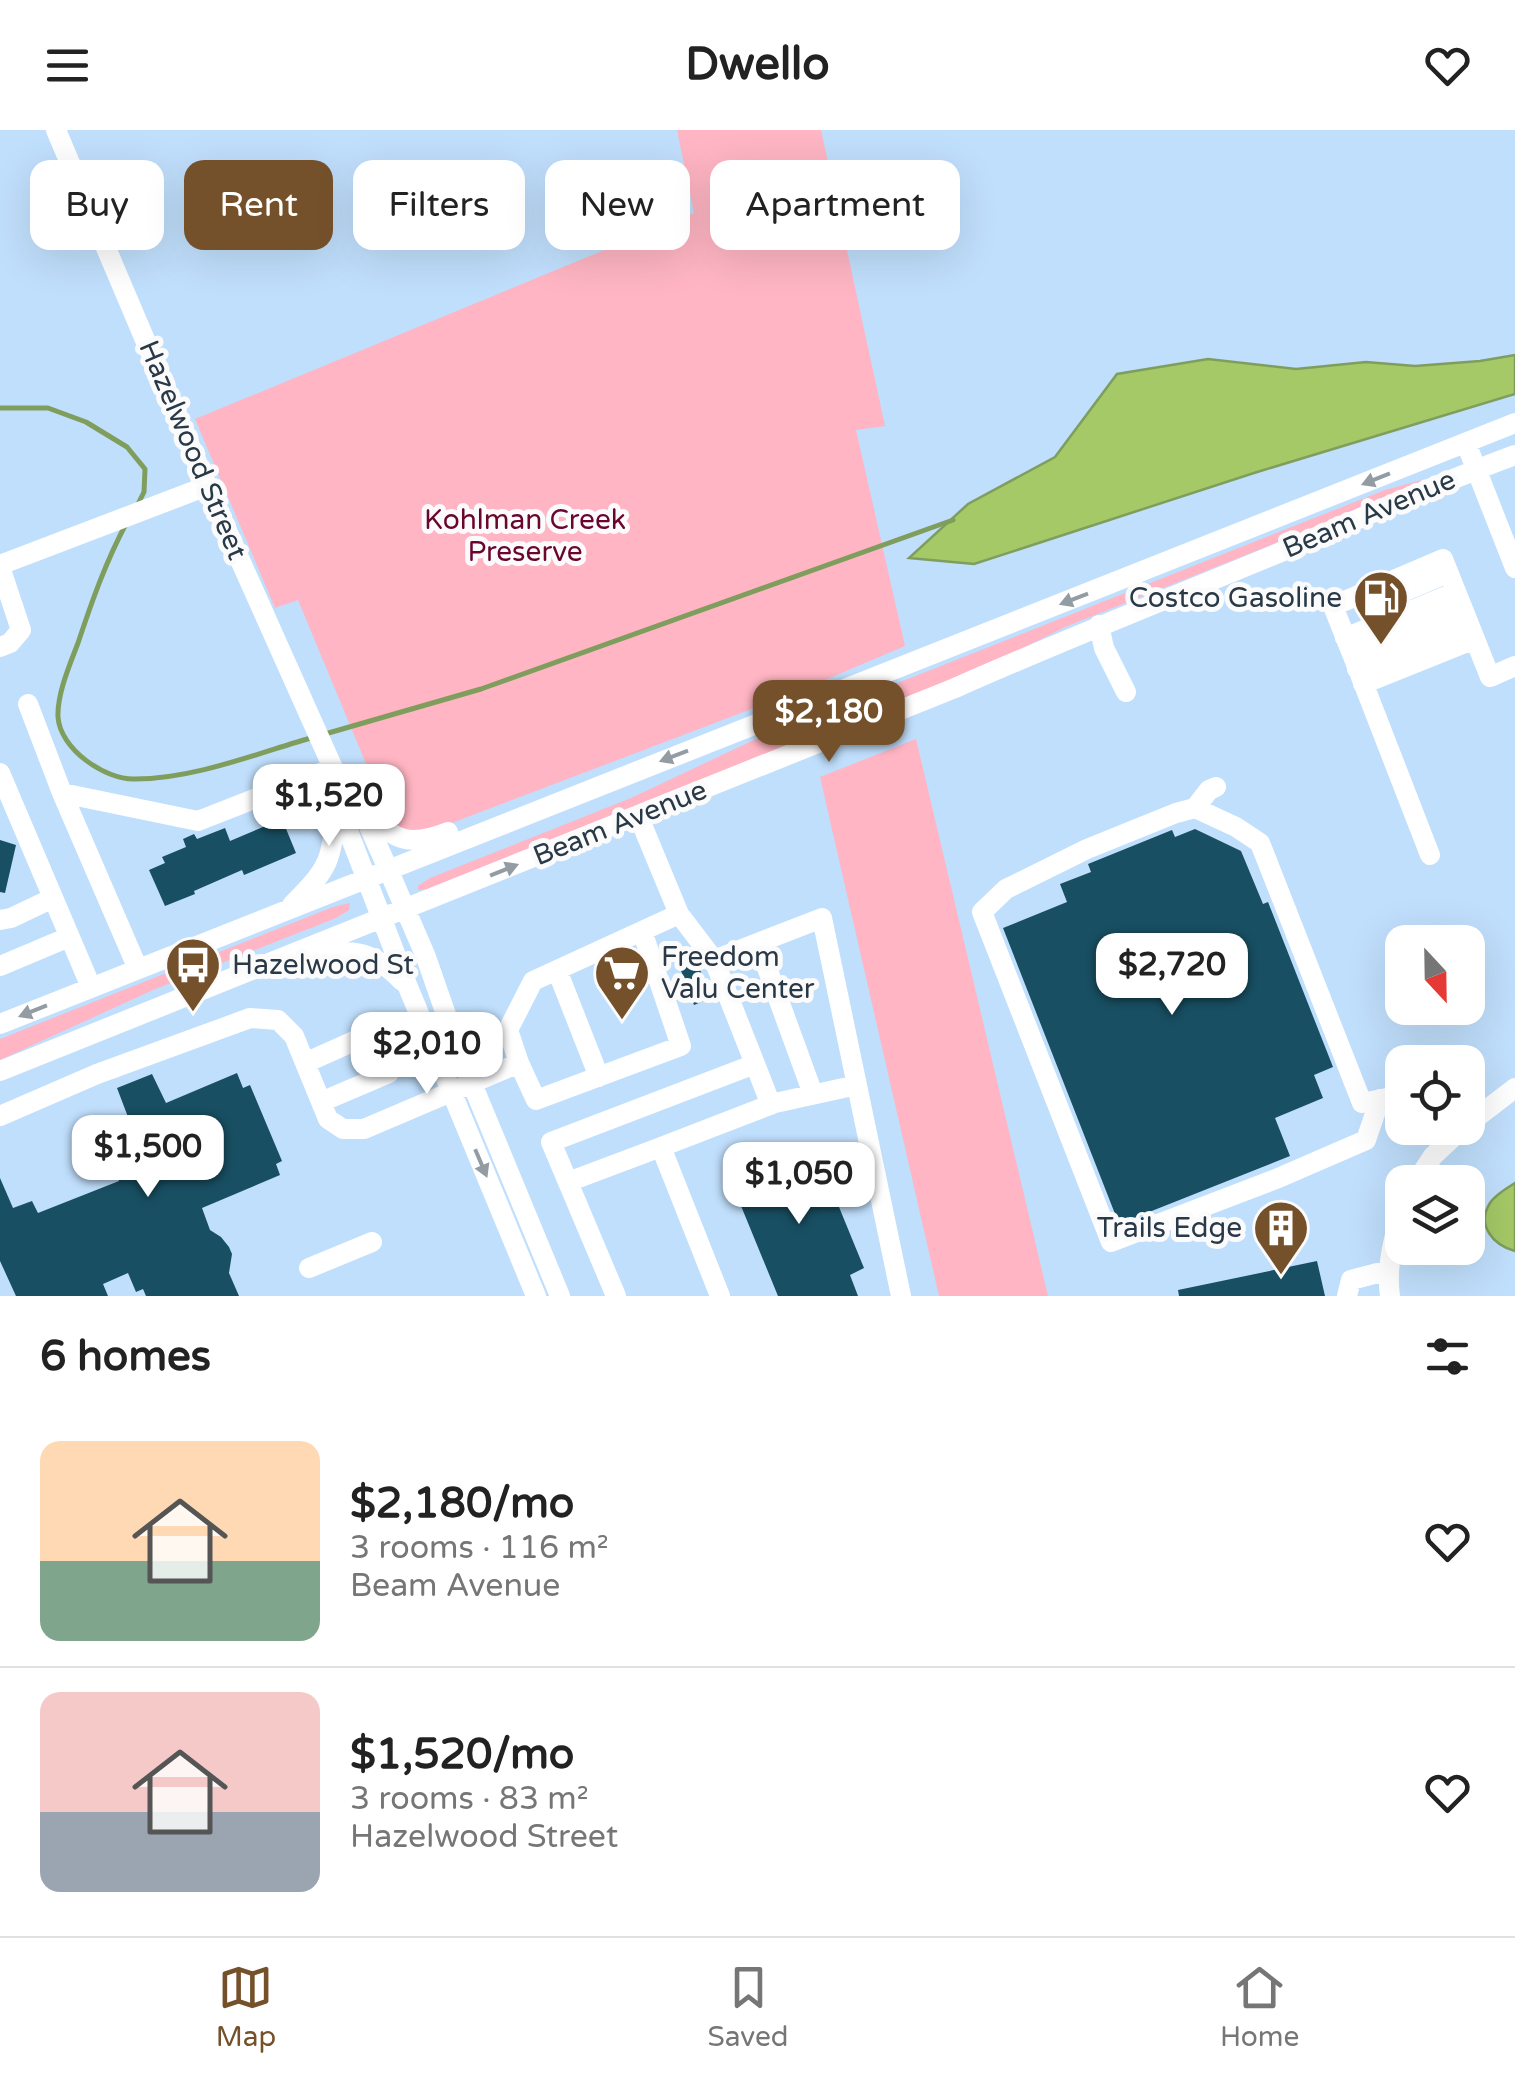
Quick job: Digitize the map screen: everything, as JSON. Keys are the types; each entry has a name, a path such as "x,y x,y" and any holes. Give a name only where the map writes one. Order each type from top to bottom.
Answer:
{"street":[{"name":"Hazelwood Street","path":"56,130 207,486 346,798 388,869 426,956 472,1084 560,1296"},
{"name":"Beam Avenue","path":"0,1024 1515,423"},
{"path":"1466,442 1515,568"},
{"name":"Beam Avenue","path":"0,1071 955,688 1515,455"},
{"path":"0,647 10,643 21,630 0,566 207,486"},
{"path":"1348,645 1462,608"},
{"path":"1348,645 1462,608"},
{"path":"1348,645 1462,608"},
{"path":"1462,608 1490,677 1515,666"},
{"path":"1099,626 1104,648 1126,692"},
{"path":"1348,645 1430,855"},
{"path":"28,704 138,969"},
{"path":"62,793 198,821 333,768"},
{"path":"0,773 91,988"},
{"path":"1196,808 1216,787"},
{"path":"286,910 314,883 328,862 346,798 382,828 404,839 426,840 538,797 588,790"},
{"name":"Hazelwood Street","path":"346,798 368,878 408,987 536,1296"},
{"path":"1380,1099 1366,1140 1276,1180 1111,1242 982,912 1006,890 1086,848 1196,808 1260,843 1362,1103 1380,1099 1385,1098"},
{"path":"638,815 680,914 714,960 771,1105"},
{"path":"0,920 53,898"},
{"path":"642,931 680,1046 536,1100 508,1030 534,981 557,970 642,931 680,914"},
{"path":"714,960 822,918 901,1296"},
{"path":"0,966 70,938"},
{"path":"758,943 814,1094"},
{"path":"275,962 355,952 367,954 384,962 408,987"},
{"path":"557,970 599,1077"},
{"path":"0,1116 97,1074 250,1018 278,1020 294,1036 328,1119 343,1129 364,1129 519,1063"},
{"path":"305,1063 372,1033 389,1072 321,1102"},
{"path":"616,1296 551,1142 755,1064"},
{"path":"568,1182 771,1105 857,1084"},
{"path":"1485,1109 1515,1088"},
{"path":"1427,1165 1442,1145"},
{"path":"661,1147 720,1296"},
{"path":"309,1268 372,1242"},
{"path":"1390,1265 1390,1296"},
{"path":"1346,1296 1351,1280 1389,1270"}],"green space":[{"name":"Kohlman Creek Preserve","path":"677,130 821,130 827,160 710,160 710,250 847,250 885,426 856,430 905,646 799,691 399,843 298,600 275,608 195,419 604,250 690,250 690,215 694,213 690,160 683,160"},
{"path":"1422,480 1424,484 1065,627 977,671 429,889 418,890 430,878 631,798 754,740 1385,490"},
{"path":"916,739 1048,1296 939,1296 820,777"},
{"path":"350,903 349,910 336,918 153,990 0,1060 0,1039"}],"shaded area":[{"path":"1515,355 1515,394 974,564 909,558 968,504 1055,457 1117,374 1208,359 1296,369 1366,362 1415,366"},
{"path":"1515,1183 1515,1251 1494,1239 1486,1226 1486,1211 1501,1192"}],"building":[{"path":"282,819 296,853 244,875 242,870 165,906 149,870 165,863 162,857 186,847 183,839 194,834 197,839 225,828 230,841"},
{"path":"1195,829 1241,851 1263,904 1268,902 1333,1067 1314,1075 1323,1098 1275,1118 1290,1156 1119,1224 1003,928 1067,902 1060,884 1091,872 1088,864 1172,830 1175,837"},
{"path":"0,840 16,845 5,893 0,892"},
{"path":"687,947 696,959 711,998 694,1005 674,952"},
{"path":"237,1073 243,1088 250,1085 282,1161 276,1164 280,1175 202,1208 210,1230 221,1237 232,1254 229,1273 239,1296 146,1296 143,1289 136,1292 128,1273 103,1284 108,1296 16,1296 0,1261 0,1178 13,1208 32,1201 38,1213 119,1181 104,1145 110,1141 104,1128 128,1117 117,1088 152,1074 166,1103"},
{"path":"814,1146 864,1268 850,1275 858,1296 778,1296 730,1179"},
{"name":"Trails Edge","path":"1317,1261 1325,1296 1179,1296 1178,1290"}],"waterway":[{"path":"0,408 48,408 86,422 127,447 145,469 144,492 138,504"},
{"path":"325,734 481,689 953,520"},
{"path":"127,522 100,581 60,699 61,729 75,751 98,768 123,778 157,778 226,764 314,737"}],"place":[{"name":"Costco Gasoline","path":"1381,647"},
{"name":"Hazelwood St","path":"193,1014"},
{"name":"Freedom Valu Center","path":"622,1022"},
{"name":"Trails Edge","path":"1281,1277"}]}
